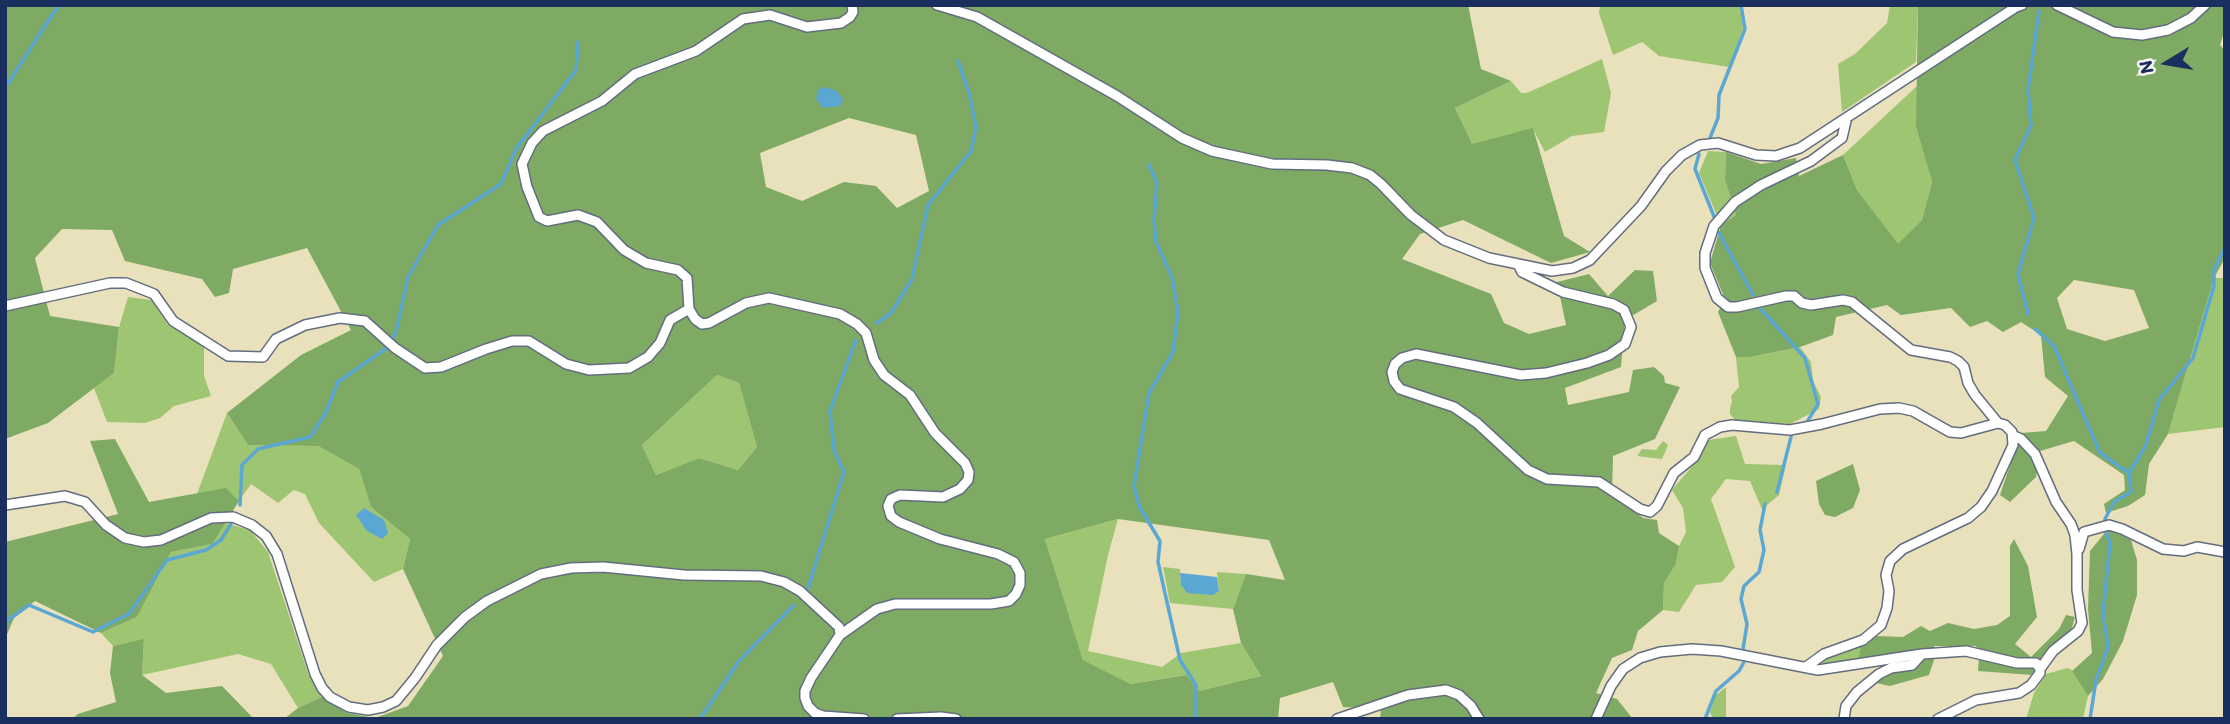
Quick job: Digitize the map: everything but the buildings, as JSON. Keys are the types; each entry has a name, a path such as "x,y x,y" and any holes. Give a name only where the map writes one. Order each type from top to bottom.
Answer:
{"street":[{"path":"852,5 853,12 850,17 841,23 807,27 770,15 743,19 696,51 635,74 603,101 543,131 532,143 522,164 527,187 539,217 547,221 578,215 597,222 624,250 646,263 678,270 687,278 689,309 702,324 709,323 746,303 769,299 840,314 857,324 866,333 874,360 884,375 910,395 935,433 965,463 969,472 968,480 960,489 943,497 900,495 891,499 888,506 891,516 899,522 940,538 998,554 1014,562 1020,573 1020,585 1009,601 990,604 895,604 877,609 840,635 811,678 805,698 815,713 823,716 864,719"},
{"path":"937,5 977,17 1117,96 1182,138 1212,152 1272,164 1352,168 1370,175 1411,215 1444,240 1489,258 1552,271 1573,268 1590,260 1641,206 1666,171 1682,155 1700,145 1717,143 1756,155 1776,156 1800,149 2022,5"},
{"path":"2057,5 2113,32 2142,35 2168,30 2191,18 2204,5"},
{"path":"1846,121 1842,138 1811,160 1761,185 1735,202 1714,226 1705,253 1705,268 1717,298 1728,307 1786,296 1794,296 1802,303 1811,305 1843,300 1852,302 1910,350 1950,357 1958,361 1964,367 1968,383 1975,395 1998,423"},
{"path":"1519,265 1522,272 1563,292 1613,304 1624,310 1631,327 1625,344 1609,355 1546,373 1521,375 1416,354 1395,363 1392,372 1400,389 1454,407 1477,423 1528,470 1547,479 1599,482 1640,509 1650,512 1657,506 1674,473 1694,457 1705,435 1720,427 1732,425 1790,430 1880,409 1899,408 1913,411 1950,432 1961,433 1998,423 2005,425 2035,454 2056,502 2075,535 2077,590 2082,623 2078,631 2053,651 2031,685 2019,693 1976,699 1938,719"},
{"path":"5,306 110,284 126,284 154,294 173,321 229,356 263,358 276,339 305,325 340,318 365,321 396,348 425,368 441,367 512,341 529,341 566,364 589,370 629,368 648,357 660,343 670,320 689,309"},
{"path":"1806,667 1824,654 1863,640 1881,625 1887,608 1889,591 1886,575 1889,561 1903,549 1968,518 1981,507 1992,491 2013,445 2014,436"},
{"path":"5,505 65,496 85,502 106,525 125,538 144,542 161,540 211,518 233,517 252,525 267,536 277,554 315,674 322,688 330,698 349,707 368,710 396,701 437,645 465,617 487,601 541,574 571,568 603,566 684,575 761,576 784,582 800,591 831,617 839,627 840,635"},
{"path":"2077,554 2084,532 2104,526 2122,529 2163,549 2184,551 2197,547 2225,552"},
{"path":"1595,719 1611,686 1623,669 1640,658 1660,652 1692,649 1721,651 1825,670 1922,654 1966,651 2017,663 2035,663 2040,668"},
{"path":"1844,719 1846,706 1857,692 1891,668 1912,665 1922,654"},
{"path":"1337,719 1408,695 1446,690 1459,695 1471,706 1479,719"},
{"path":"897,719 956,719"}],"green space":[{"path":"5,5 1468,5 1481,69 1511,81 1455,108 1472,144 1533,128 1564,236 1590,252 1551,263 1463,220 1420,234 1402,259 1491,294 1504,323 1529,334 1566,325 1557,282 1589,274 1608,296 1635,270 1653,271 1657,301 1625,320 1621,367 1565,388 1568,405 1629,392 1633,370 1654,367 1664,376 1665,383 1680,387 1655,439 1613,456 1612,494 1643,518 1657,520 1659,533 1679,546 1676,564 1664,583 1663,610 1638,631 1632,650 1612,658 1596,693 1617,699 1633,719 1380,719 1381,709 1343,707 1333,682 1280,698 1278,719 284,719 298,708 322,697 347,713 375,718 408,706 443,656 403,569 410,539 371,507 359,469 318,446 248,445 227,413 301,355 351,330 307,248 233,269 229,293 215,297 202,279 125,261 112,230 62,229 35,258 50,316 119,327 114,373 48,423 5,439","holes":["849,118 916,135 929,191 897,208 876,186 844,182 802,201 766,187 760,153","717,375 739,383 757,447 738,470 699,458 656,475 642,445","1118,519 1269,540 1285,580 1246,574 1233,609 1241,643 1261,676 1199,691 1186,675 1131,684 1083,660 1045,539"]},
{"path":"1600,5 1740,5 1743,29 1729,67 1659,56 1642,42 1613,55 1599,13"},
{"path":"1890,5 1918,5 1916,62 1842,112 1838,64 1855,54 1887,23"},
{"path":"1918,5 2225,5 2225,29 2220,45 2225,51 2225,258 2214,278 2168,434 2149,464 2145,495 2128,506 2106,513 2104,504 2125,490 2124,475 2074,441 2040,451 2036,477 2010,502 2000,495 2021,433 2046,431 2068,396 2045,377 2041,335 2021,322 2003,332 1987,321 1970,327 1951,308 1901,315 1887,305 1836,317 1833,335 1800,347 1750,357 1736,357 1718,312 1725,299 1710,263 1721,225 1736,215 1725,180 1726,152 1761,164 1796,158 1799,176 1843,155 1857,190 1898,244 1922,220 1932,182 1916,127","holes":["2074,280 2134,290 2149,328 2105,341 2067,329 2057,298"]},
{"path":"1602,59 1611,93 1604,132 1572,136 1545,152 1533,129 1472,145 1455,108 1511,81 1521,93 1527,93"},
{"path":"1918,85 1916,127 1932,182 1922,220 1898,245 1857,190 1843,155"},
{"path":"1708,151 1726,152 1725,180 1736,215 1721,225 1699,173"},
{"path":"2214,278 2225,278 2225,427 2168,434"},
{"path":"128,297 151,300 168,325 204,344 204,376 211,396 174,406 160,418 145,423 107,422 94,388 114,373 119,327"},
{"path":"1800,347 1811,362 1813,381 1821,397 1819,409 1790,424 1735,420 1730,414 1730,408 1731,396 1739,387 1736,357 1750,357"},
{"path":"717,375 739,383 757,447 738,470 699,458 656,475 642,445"},
{"path":"227,413 248,445 318,446 359,469 371,507 410,539 403,569 374,582 319,523 305,494 294,490 278,503 251,484 239,501 226,489 197,494"},
{"path":"1736,436 1745,464 1786,465 1779,495 1762,509 1750,481 1726,479 1711,499 1735,567 1722,582 1696,585 1679,612 1663,610 1664,583 1676,564 1679,546 1686,532 1683,508 1672,490 1699,458 1708,440"},
{"path":"115,439 149,502 226,488 239,501 212,544 171,552 137,617 101,633 35,601 14,618 5,639 5,542 118,514 90,441"},
{"path":"1663,441 1668,445 1662,459 1637,456 1642,449 1656,450"},
{"path":"1853,464 1860,490 1853,508 1835,517 1825,515 1819,504 1816,481"},
{"path":"1118,519 1088,651 1162,667 1181,653 1241,643 1261,676 1199,691 1185,675 1131,684 1083,660 1045,539"},
{"path":"225,523 250,530 268,552 308,673 322,697 298,708 271,664 238,654 142,675 144,640 113,646 101,633 137,617 171,552 211,544"},
{"path":"2108,529 2131,540 2137,560 2137,595 2123,641 2103,679 2088,696 2072,671 2092,653 2088,609 2090,551"},
{"path":"2014,539 2028,566 2037,617 2015,644 2031,657 2059,629 2066,615 2075,617 2070,635 2049,649 2032,675 1978,671 1979,657 1976,646 1934,646 1935,657 1929,675 1890,686 1876,683 1888,658 1859,658 1860,646 1877,636 1903,637 1921,626 1930,631 1948,623 1974,629 1997,625 2010,616 2010,546"},
{"path":"1163,567 1180,569 1181,585 1219,590 1217,572 1246,574 1233,609 1170,603"},
{"path":"144,639 142,675 166,693 222,686 254,719 72,719 78,714 116,702 110,673 113,646"},
{"path":"1860,646 1859,658 1822,666 1823,657"},
{"path":"2067,668 2072,670 2088,696 2083,719 2026,719 2034,693 2046,674"},
{"path":"1726,687 1726,719 1713,719 1710,712 1715,696"}],"water":[{"path":"825,87 837,91 843,100 840,106 823,108 816,99 818,90"},
{"path":"364,508 384,520 388,533 382,539 367,531 356,515"},
{"path":"1180,573 1217,577 1219,591 1213,595 1187,593 1181,585"}],"waterway":[{"path":"5,88 61,5"},
{"path":"1710,138 1718,118 1719,95 1745,29 1741,5"},
{"path":"2028,314 2018,274 2034,218 2015,160 2031,125 2028,90 2039,11"},
{"path":"240,505 242,465 258,449 310,437 325,414 338,382 388,347 396,332 408,277 438,225 501,184 516,149 576,70 578,42"},
{"path":"877,323 891,313 912,279 928,205 971,151 976,127 969,93 958,61"},
{"path":"1699,154 1695,169 1715,219"},
{"path":"1149,165 1157,183 1154,220 1156,242 1172,277 1178,312 1173,352 1149,393 1134,486 1140,508 1160,541 1158,562 1180,660 1196,685 1196,719"},
{"path":"1719,233 1753,295"},
{"path":"2090,719 2096,680 2108,647 2103,613 2110,543 2105,519 2114,502 2131,492 2129,473 2146,445 2159,400 2193,358 2214,286 2214,269 2225,248"},
{"path":"1758,306 1805,358 1818,404 1807,422"},
{"path":"2035,329 2054,346 2100,453 2129,473"},
{"path":"808,588 844,472 834,450 830,411 856,340"},
{"path":"1777,492 1791,437"},
{"path":"1743,649 1747,624 1741,599 1744,586 1759,572 1764,550 1760,530 1765,504"},
{"path":"5,625 29,605 93,632 129,614 167,560 206,550 221,540 231,524"},
{"path":"700,719 739,661 794,605"},
{"path":"1705,719 1716,691 1739,671 1744,662"}]}
